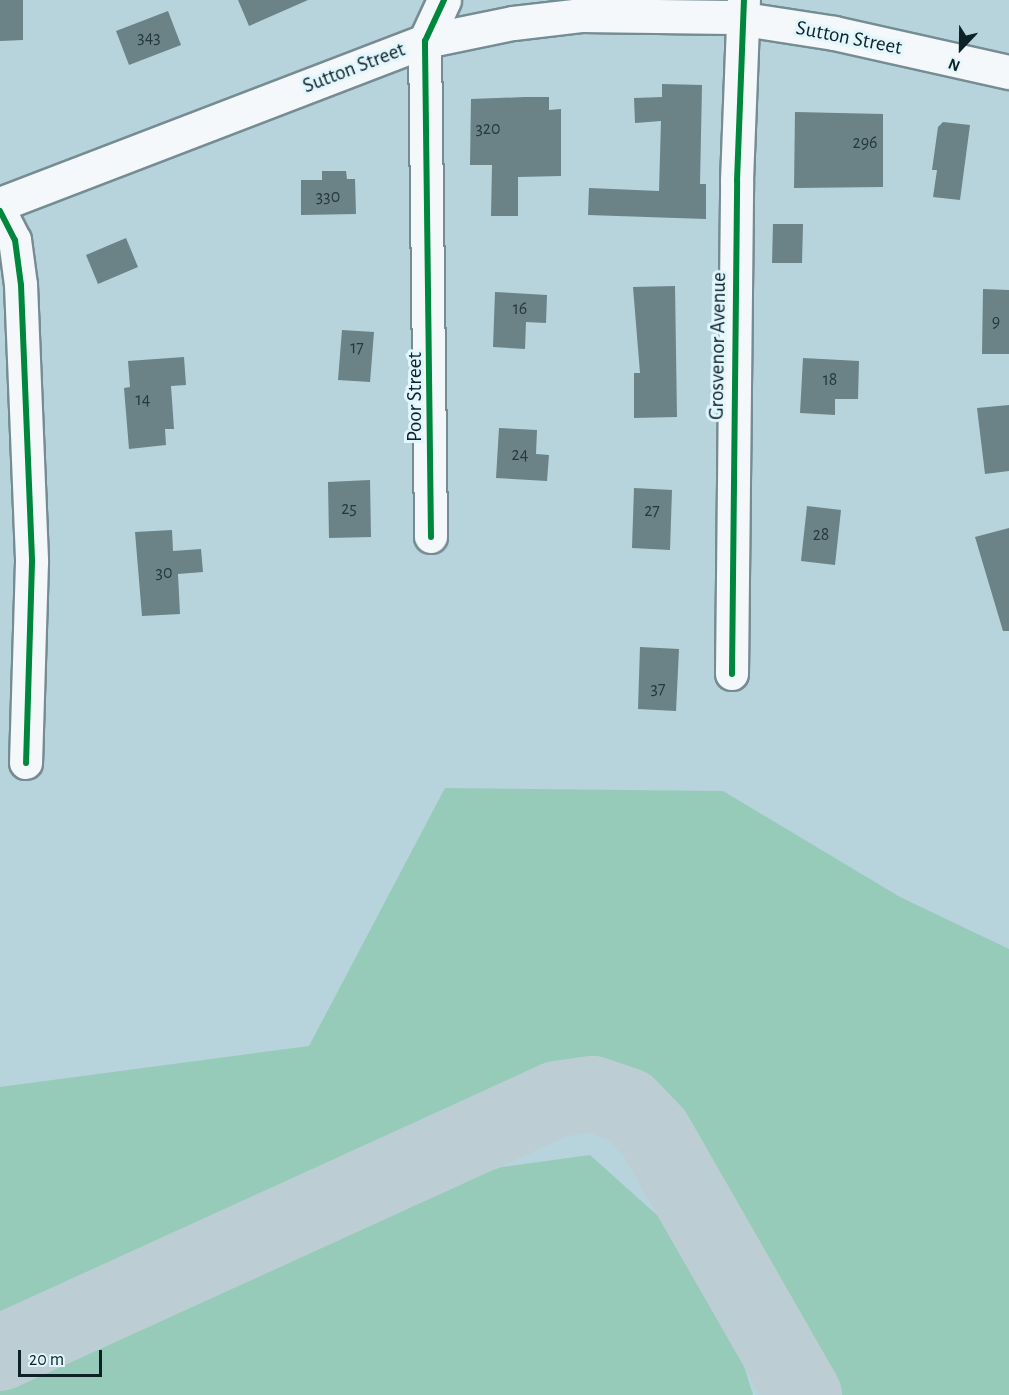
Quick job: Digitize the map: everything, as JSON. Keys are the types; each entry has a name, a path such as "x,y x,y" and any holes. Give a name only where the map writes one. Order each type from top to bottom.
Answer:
{"main road":[{"path":"425,41 444,0"},
{"name":"Sutton Street","path":"0,204 425,41 513,23 744,10 834,33 1009,72"}],"street":[{"path":"621,0 650,14"},
{"name":"Grosvenor Avenue","path":"732,674 744,10"},
{"name":"Poor Street","path":"425,41 431,537"},
{"path":"0,211 15,240 21,285 32,562 26,764"}],"green space":[{"path":"445,788 723,791 900,897 1009,949 1009,1395 836,1395 668,1111 630,1082 589,1072 560,1075 0,1331 0,1087 309,1046"},
{"path":"590,1155 668,1225 705,1279 735,1337 753,1395 0,1395 0,1379 452,1183 502,1167"}],"building":[{"path":"0,0 23,0 23,40 0,41"},
{"path":"238,0 308,0 249,26"},
{"path":"168,11 181,45 129,65 116,31"},
{"path":"662,84 702,85 700,184 706,184 706,219 588,215 589,188 659,191 661,121 635,123 634,98 662,97"},
{"path":"549,97 549,110 561,109 561,176 518,177 518,216 491,216 492,165 470,165 471,99"},
{"path":"795,112 883,114 883,187 794,188"},
{"path":"943,122 970,125 960,200 933,197 937,170 932,170 938,127"},
{"path":"322,171 346,171 347,179 355,179 356,214 301,215 301,180 322,180"},
{"path":"773,224 803,224 802,263 772,263"},
{"path":"126,238 138,267 98,284 86,255"},
{"path":"675,286 677,417 634,418 634,373 640,373 633,287"},
{"path":"983,289 1009,290 1009,354 982,354"},
{"path":"495,292 547,295 546,323 526,322 525,349 493,347"},
{"path":"342,330 374,332 370,382 338,380"},
{"path":"184,357 186,385 171,386 174,429 165,429 166,445 129,449 124,388 130,387 128,361"},
{"path":"803,358 859,361 858,399 835,399 835,415 800,413"},
{"path":"1009,405 1009,471 985,474 977,408"},
{"path":"499,428 537,430 536,454 549,455 547,481 496,478"},
{"path":"370,480 371,537 329,538 328,482"},
{"path":"634,488 672,490 670,550 632,548"},
{"path":"807,506 841,510 835,565 801,561"},
{"path":"1009,528 1009,631 1003,631 975,537"},
{"path":"172,530 173,551 201,549 203,572 178,574 180,614 142,616 135,532"},
{"path":"640,647 679,649 676,711 638,709"}],"taxiway":[{"path":"0,1353 557,1099 593,1094 628,1106 654,1133 804,1395"}],"cycle path":[{"path":"431,537 425,41 444,0"},
{"path":"732,674 737,181 744,0"},
{"path":"0,211 15,240 21,285 32,562 26,763"}]}
